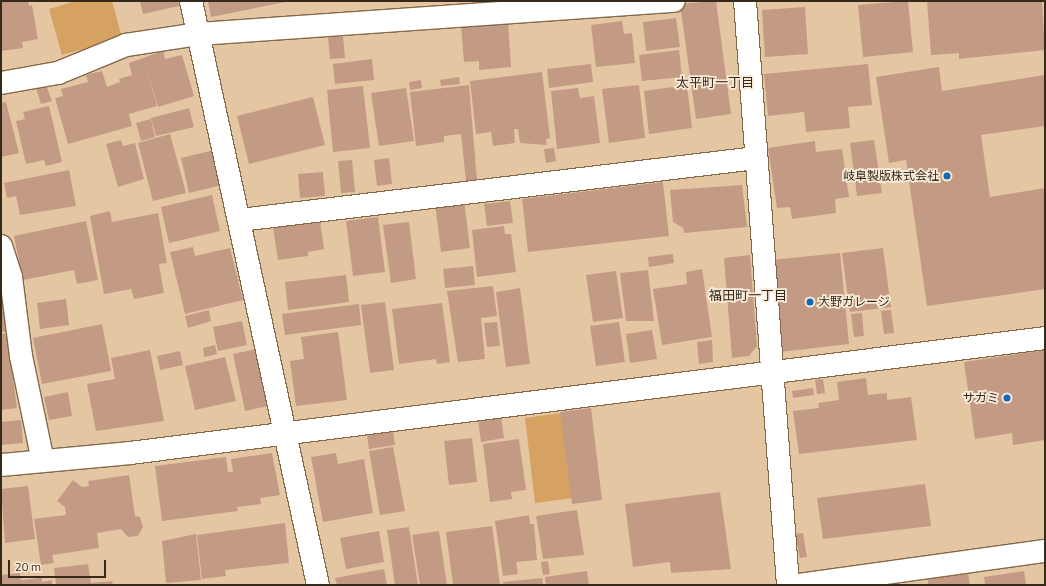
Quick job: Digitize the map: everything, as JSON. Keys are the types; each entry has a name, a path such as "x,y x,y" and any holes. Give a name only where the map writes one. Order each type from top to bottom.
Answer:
{"street":[{"path":"191,1 286,431 318,585"},
{"path":"1,83 58,73 126,46 199,34 674,1"},
{"path":"745,1 788,585"},
{"path":"240,220 756,158"},
{"path":"1,246 11,277 21,356 43,461"},
{"path":"1,465 1045,338"},
{"path":"799,585 1045,551"}],"shaded area":[{"path":"76,1 112,1 122,38 62,55 49,9"},
{"path":"562,413 573,498 535,503 525,418"}],"building":[{"path":"1,1 28,1 29,6 32,5 38,39 22,42 23,48 1,51"},
{"path":"140,1 178,1 179,6 143,14"},
{"path":"208,1 285,1 285,2 211,17"},
{"path":"716,1 731,114 696,119 680,4"},
{"path":"908,1 913,52 863,57 858,5"},
{"path":"927,1 1042,1 1045,50 959,59 959,53 931,55"},
{"path":"805,7 808,54 765,57 762,10"},
{"path":"676,18 680,47 646,51 643,22"},
{"path":"508,21 511,67 479,70 479,61 464,62 461,25"},
{"path":"622,21 624,34 632,33 635,63 596,67 591,25"},
{"path":"343,36 345,58 330,59 328,37"},
{"path":"679,50 682,77 642,81 639,55"},
{"path":"163,51 165,59 182,55 194,96 158,107 146,67 157,106 129,114 132,126 68,144 55,98 63,96 61,89 88,82 86,75 102,71 107,87 120,82 119,79 132,75 129,63"},
{"path":"372,59 374,80 335,84 333,64"},
{"path":"591,64 593,82 549,88 547,69"},
{"path":"868,64 872,105 848,107 850,128 806,132 804,112 768,116 764,74"},
{"name":"岐阜製版株式会社","path":"939,67 942,91 1045,75 1045,126 981,135 990,197 1045,188 1045,289 927,306 906,160 889,163 876,77"},
{"path":"542,72 550,138 546,139 547,145 520,143 518,129 514,129 515,143 493,146 491,132 476,134 470,81"},
{"path":"459,77 460,84 441,86 440,80"},
{"path":"421,80 422,88 410,90 409,82"},
{"path":"46,85 52,101 41,104 36,88"},
{"path":"469,85 477,180 466,181 461,134 444,136 444,142 416,146 410,92"},
{"path":"639,85 645,138 609,143 602,89"},
{"path":"687,85 692,128 649,134 644,91"},
{"path":"363,86 370,148 333,152 327,90"},
{"path":"406,88 414,141 379,146 371,93"},
{"path":"578,88 580,98 594,96 600,143 557,149 551,91"},
{"path":"313,97 325,145 249,164 237,116"},
{"path":"6,102 19,153 1,157 1,103"},
{"path":"49,106 62,162 46,166 44,160 26,164 16,121 25,119 23,112"},
{"path":"189,108 194,127 156,136 151,118"},
{"path":"151,119 155,137 141,141 136,123"},
{"path":"170,134 186,193 153,201 138,143"},
{"path":"121,140 123,146 135,143 144,179 118,187 106,144"},
{"path":"874,140 882,193 857,196 850,143"},
{"path":"815,141 816,152 842,149 849,197 835,199 836,213 792,219 790,207 777,208 768,148"},
{"path":"554,148 556,161 546,163 544,149"},
{"path":"214,150 222,185 189,193 181,158"},
{"path":"389,158 392,184 377,186 374,160"},
{"path":"352,160 355,192 341,193 338,161"},
{"path":"69,170 76,206 20,215 16,196 7,198 4,183"},
{"path":"323,172 325,196 300,198 298,174"},
{"path":"663,182 669,236 528,252 522,199"},
{"path":"742,185 747,227 684,233 683,228 673,222 670,190"},
{"path":"212,195 220,231 169,243 161,207"},
{"path":"464,200 470,248 441,252 435,203"},
{"path":"510,201 513,223 487,226 484,204"},
{"path":"110,211 112,222 158,213 167,263 159,264 164,293 134,299 131,289 104,294 90,216"},
{"path":"378,217 385,272 353,276 346,221"},
{"path":"86,221 98,280 77,284 74,270 23,280 14,236"},
{"path":"320,221 324,249 308,252 308,256 278,260 273,227"},
{"path":"409,222 416,279 391,283 383,225"},
{"path":"504,226 505,234 511,234 516,272 477,277 472,230"},
{"path":"193,247 195,256 230,248 243,300 185,314 170,252"},
{"path":"883,248 891,307 850,312 842,253"},
{"name":"大野ガレージ","path":"840,253 849,344 780,352 771,260"},
{"path":"673,254 674,263 649,267 648,257"},
{"path":"750,255 757,346 749,356 732,358 724,258"},
{"path":"473,266 475,285 445,288 443,269"},
{"path":"702,269 712,337 662,345 653,289 687,284 686,272"},
{"path":"648,270 654,321 626,321 620,273"},
{"path":"616,271 623,318 593,322 586,275"},
{"path":"346,275 349,302 288,310 285,282"},
{"path":"1,285 8,331 1,332"},
{"path":"493,286 497,316 481,318 485,359 458,362 447,291"},
{"path":"520,288 530,364 506,367 496,292"},
{"path":"66,299 69,325 40,329 37,303"},
{"path":"385,302 394,370 370,373 361,305"},
{"path":"442,303 450,362 437,364 436,359 399,364 392,309"},
{"path":"359,304 361,325 285,335 282,314"},
{"path":"209,310 211,321 188,328 185,316"},
{"path":"891,310 894,333 884,334 881,311"},
{"path":"862,313 864,336 854,337 851,314"},
{"path":"242,321 247,345 218,351 213,327"},
{"path":"497,322 500,346 487,347 484,323"},
{"path":"619,322 625,362 596,366 590,326"},
{"path":"102,324 111,371 42,384 33,338"},
{"path":"652,330 657,359 630,363 626,334"},
{"path":"338,332 347,400 296,406 290,361 304,359 301,337"},
{"path":"7,333 17,408 1,410 1,334"},
{"path":"712,340 713,362 699,364 697,342"},
{"path":"215,345 217,354 204,357 203,348"},
{"path":"261,348 273,405 245,411 233,354"},
{"path":"150,350 164,421 96,431 87,384 115,379 111,358"},
{"name":"サガミ","path":"1045,350 1045,440 1013,445 1012,433 975,439 964,362"},
{"path":"180,351 183,365 160,370 157,356"},
{"path":"225,357 236,401 195,410 185,366"},
{"path":"866,378 868,395 887,393 887,400 911,397 917,440 799,454 793,411 819,408 818,403 839,400 837,382"},
{"path":"823,379 825,393 817,394 815,380"},
{"path":"813,388 814,395 793,398 792,391"},
{"path":"68,392 72,416 49,420 44,397"},
{"path":"591,408 602,500 572,504 560,412"},
{"path":"501,417 504,438 481,442 478,420"},
{"path":"21,420 23,443 1,445 1,422"},
{"path":"393,431 395,445 369,449 367,435"},
{"path":"472,438 477,482 449,485 444,441"},
{"path":"519,439 526,490 511,492 512,499 490,502 483,444"},
{"path":"393,447 405,511 380,515 369,451"},
{"path":"272,453 280,495 260,498 261,504 237,507 238,511 162,521 155,466 226,457 228,472 233,472 231,459"},
{"path":"336,453 338,464 364,459 373,513 323,522 311,457"},
{"path":"129,475 135,516 140,517 143,527 138,536 128,537 121,529 97,533 99,548 52,555 54,563 41,565 34,519 66,515 65,507 57,501 73,480 82,487 89,486 88,481"},
{"path":"925,484 931,526 823,539 817,498"},
{"path":"28,486 35,539 5,543 1,489"},
{"path":"720,492 731,569 671,573 670,562 633,567 625,504"},
{"path":"577,510 584,555 543,559 536,516"},
{"path":"529,515 530,524 534,524 537,560 516,562 518,574 503,576 495,521"},
{"path":"285,523 289,563 225,570 226,576 202,579 197,535"},
{"path":"492,526 500,585 453,585 446,532"},
{"path":"409,527 418,585 395,585 387,530"},
{"path":"379,531 384,562 346,569 340,538"},
{"path":"439,531 447,585 420,585 412,535"},
{"path":"803,533 807,557 800,558 795,534"},
{"path":"196,534 201,580 166,583 162,541"},
{"path":"548,561 550,574 543,575 541,562"},
{"path":"88,564 91,583 112,581 113,585 56,585 54,568"},
{"path":"384,569 387,585 337,585 335,578"},
{"path":"587,571 589,585 546,585 545,577"},
{"path":"1024,571 1026,585 985,585 984,577"},
{"path":"20,573 21,580 42,578 42,582 52,580 52,585 1,585 1,575"},
{"path":"968,573 970,585 928,585 928,579"},
{"path":"542,578 543,585 504,585 503,582"}],"place":[{"name":"岐阜製版株式会社","path":"947,176"},
{"name":"大野ガレージ","path":"810,302"},
{"name":"サガミ","path":"1007,398"}],"district":[{"name":"太平町一丁目","path":"715,82"},
{"name":"福田町一丁目","path":"748,295"}]}
